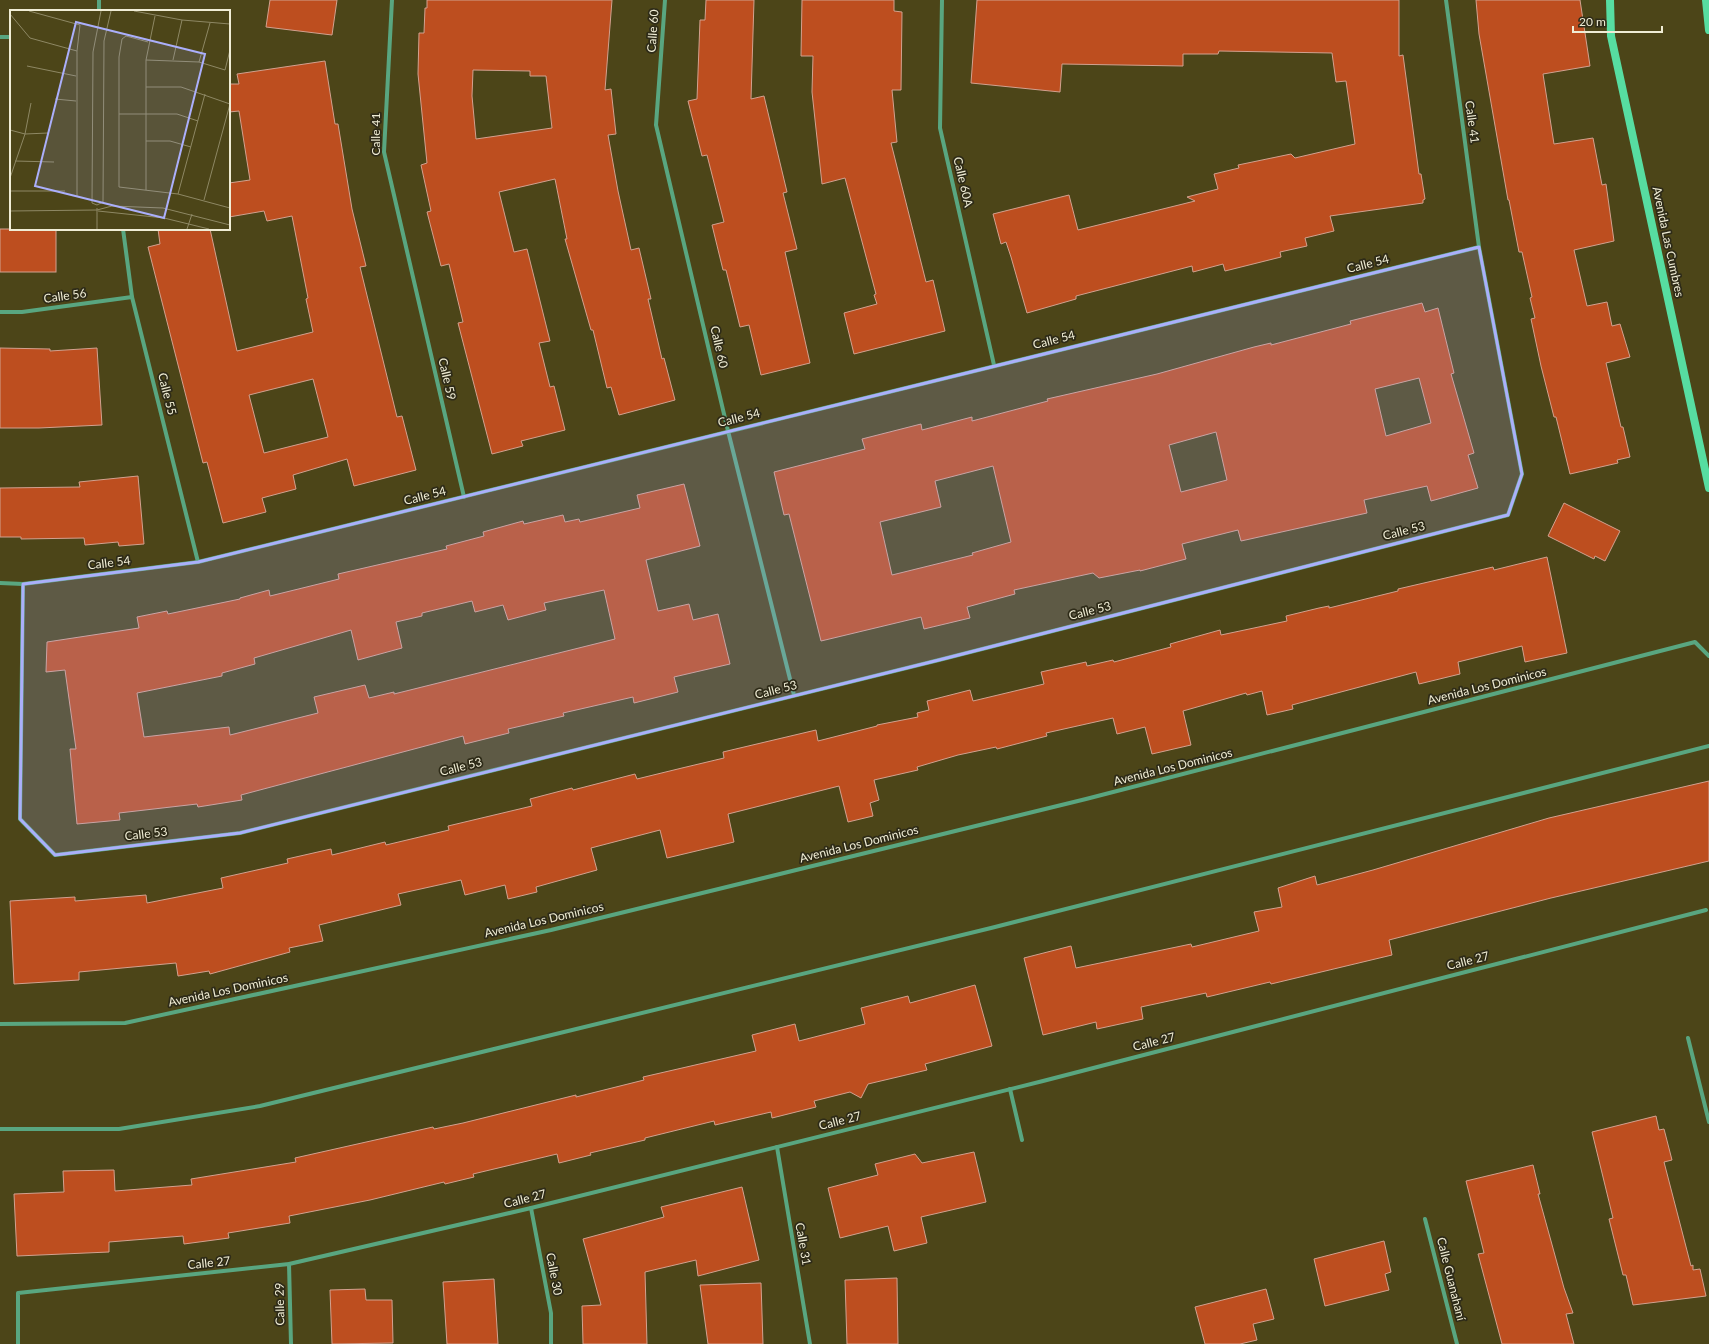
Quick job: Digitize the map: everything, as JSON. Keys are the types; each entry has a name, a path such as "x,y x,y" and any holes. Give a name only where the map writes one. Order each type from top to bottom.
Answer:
{"street":[{"name":"Calle 41","path":"392,0 384,152 410,266"},
{"name":"Calle 60","path":"666,0 656,125 728,431 794,695"},
{"name":"Calle 60A","path":"942,0 940,128 994,365"},
{"name":"Calle 41","path":"1446,0 1479,247"},
{"name":"Avenida Las Cumbres","path":"1610,0 1611,36 1709,488"},
{"path":"1706,0 1709,30"},
{"name":"Calle 55","path":"123,230 132,297 198,562"},
{"name":"Calle 54","path":"0,584 22,584 198,562 994,365 1479,247"},
{"name":"Calle 53","path":"22,584 20,819 55,855 240,832 939,660 1508,515 1522,474 1479,247"},
{"name":"Calle 59","path":"410,266 464,497"},
{"name":"Calle 56","path":"0,312 22,312 132,297"},
{"name":"Avenida Los Dominicos","path":"0,1024 125,1022 207,1006 558,928 1047,809 1695,642 1709,656"},
{"path":"0,1129 118,1129 260,1106 1006,924 1709,746"},
{"name":"Calle 27","path":"18,1344 18,1293 289,1264 531,1208 1010,1089 1706,910"},
{"path":"1688,1038 1709,1122"},
{"path":"1010,1089 1022,1140"},
{"name":"Calle 31","path":"777,1147 810,1344"},
{"name":"Calle 30","path":"531,1208 551,1313 551,1344"},
{"name":"Calle Guanahaní","path":"1425,1219 1457,1344"},
{"name":"Calle 29","path":"289,1264 291,1344"}],"highlighted area":[{"path":"1479,247 1522,474 1508,515 939,660 240,833 55,855 20,819 23,584 198,562"}],"building":[{"path":"270,0 337,0 332,35 266,27"},
{"path":"427,0 612,0 605,90 611,89 616,134 608,135 631,250 639,248 651,299 648,299 662,359 664,358 675,400 619,415 611,387 607,388 593,330 591,330 565,239 567,239 555,179 499,192 514,252 527,249 550,341 539,343 550,387 554,386 565,430 521,441 523,446 492,454 458,323 463,322 449,264 441,266 427,212 431,211 421,165 427,163 418,74 419,33 424,33 425,8 427,8","holes":["473,70 530,71 530,76 546,76 552,128 476,139 472,96"]},
{"path":"706,0 754,0 751,99 764,96 787,192 783,193 797,249 785,252 810,363 761,375 749,325 740,327 726,270 723,270 712,225 724,222 707,155 702,156 688,101 697,99 700,20 705,20"},
{"path":"802,0 894,0 894,11 902,12 901,90 892,90 897,142 891,143 926,282 933,280 945,331 854,354 844,313 877,304 874,295 876,294 845,178 822,184 812,92 813,56 801,56"},
{"path":"977,0 1399,0 1399,56 1403,55 1419,174 1421,174 1425,199 1423,200 1423,203 1330,216 1334,231 1305,238 1307,246 1280,252 1281,257 1225,271 1223,264 1193,272 1192,266 1076,296 1076,299 1027,313 1006,242 1001,244 993,214 1069,195 1078,230 1195,201 1187,197 1218,189 1214,174 1239,168 1238,165 1291,154 1295,158 1355,144 1346,81 1336,82 1332,53 1219,51 1218,54 1183,54 1183,66 1062,64 1060,92 971,83"},
{"path":"1476,0 1580,0 1590,66 1543,74 1554,144 1593,138 1602,185 1606,184 1614,241 1574,250 1587,306 1607,302 1612,326 1620,324 1630,357 1606,363 1621,427 1623,427 1630,457 1617,460 1618,463 1570,474 1556,417 1554,417 1541,366 1531,319 1535,318 1530,298 1532,297 1522,252 1519,252 1508,200 1479,34"},
{"path":"325,61 335,124 338,124 352,209 366,266 360,267 397,417 402,416 416,470 354,486 347,459 293,475 296,489 262,498 266,512 223,523 207,462 203,463 148,247 160,244 158,230 210,230 237,351 313,332 292,216 267,221 264,211 230,217 230,183 250,180 239,111 230,112 230,84 239,84 237,74","holes":["313,379 328,437 264,453 249,395"]},
{"path":"0,229 56,230 56,272 0,272"},
{"path":"1422,303 1425,312 1438,308 1454,373 1451,374 1474,453 1468,455 1478,488 1431,501 1427,486 1364,500 1367,513 1241,541 1238,530 1182,544 1186,559 1140,571 1099,578 1093,573 1014,590 1015,594 967,607 970,618 924,629 921,617 821,641 789,514 784,515 774,472 865,449 862,439 921,424 922,430 972,417 972,421 1048,401 1047,399 1157,374 1254,347 1271,343 1271,345 1351,324 1350,321","holes":["1419,378 1431,423 1386,436 1375,389","1216,432 1227,480 1181,492 1169,445","993,466 1011,542 972,553 973,555 892,575 880,522 941,507 935,481"]},
{"path":"0,348 50,349 50,351 97,348 102,425 0,428"},
{"path":"138,476 144,544 119,546 118,542 85,545 84,538 21,539 21,537 0,537 0,488 80,487 79,482"},
{"path":"684,484 700,546 646,560 658,611 689,604 693,620 718,614 730,664 674,677 678,692 634,703 633,697 563,713 564,716 508,729 509,733 465,744 463,736 241,795 242,800 198,807 197,804 119,813 120,820 77,824 70,749 76,749 65,670 46,672 47,642 139,628 137,617 167,611 168,614 240,599 269,590 270,596 339,579 338,574 447,549 446,546 484,536 483,532 523,521 524,524 563,515 565,522 579,519 580,522 640,508 637,495","holes":["604,590 615,639 394,694 394,692 369,698 365,685 314,697 318,713 230,735 229,727 144,737 137,693 222,676 222,673 255,664 254,658 351,630 358,660 402,648 396,622 422,616 422,613 472,601 475,612 503,605 508,620 546,610 544,603"]},
{"path":"1564,503 1620,531 1605,561 1595,556 1594,559 1548,536"},
{"path":"1547,557 1567,653 1525,662 1522,646 1458,662 1460,674 1419,684 1416,672 1292,705 1293,709 1267,715 1262,691 1247,695 1246,693 1183,711 1191,745 1152,754 1145,727 1117,734 1113,718 1046,733 1047,736 997,749 996,747 958,755 917,767 918,770 874,780 879,800 870,803 873,816 848,822 839,786 728,814 734,842 667,858 660,830 591,848 597,870 536,887 537,892 508,899 505,885 465,895 461,880 398,894 401,905 319,925 323,941 289,948 290,952 210,974 209,971 178,976 176,963 79,972 79,980 14,984 10,901 75,897 75,901 146,895 147,903 223,888 221,878 288,863 287,859 331,849 332,855 385,842 386,845 449,830 448,826 532,806 530,799 572,788 573,790 635,774 637,779 724,758 723,752 816,730 818,741 877,725 918,717 917,713 929,710 927,701 970,690 973,701 1044,684 1041,672 1086,662 1087,666 1113,660 1114,662 1171,647 1170,644 1220,630 1221,635 1287,621 1286,616 1329,606 1329,608 1398,591 1398,589 1493,567 1494,570"},
{"path":"1709,781 1709,861 1551,898 1389,940 1392,955 1271,984 1270,982 1207,997 1206,993 1141,1007 1143,1019 1097,1029 1096,1022 1043,1035 1024,958 1071,946 1076,968 1191,944 1192,947 1259,931 1254,912 1282,907 1278,888 1315,876 1317,885 1549,818"},
{"path":"975,985 992,1046 925,1064 927,1070 868,1084 861,1098 850,1092 814,1101 816,1107 772,1118 771,1112 715,1125 714,1121 645,1138 645,1140 590,1153 591,1155 559,1163 557,1154 473,1174 474,1177 445,1184 444,1182 370,1200 289,1216 290,1223 228,1233 229,1238 184,1244 183,1236 109,1242 109,1252 17,1256 14,1194 64,1192 63,1171 114,1170 115,1191 192,1185 191,1179 296,1162 295,1158 433,1127 434,1129 463,1123 576,1095 576,1097 644,1080 643,1077 756,1051 752,1035 795,1024 799,1041 865,1024 861,1008 908,996 910,1003"},
{"path":"1656,1116 1659,1130 1664,1129 1672,1160 1664,1162 1691,1266 1693,1265 1693,1270 1700,1269 1706,1296 1633,1305 1626,1275 1623,1275 1609,1219 1613,1218 1592,1132"},
{"path":"974,1152 986,1202 921,1217 927,1243 894,1251 888,1226 840,1238 828,1188 878,1175 875,1164 915,1154 922,1163"},
{"path":"1533,1165 1540,1194 1538,1194 1564,1288 1573,1313 1566,1314 1574,1344 1502,1344 1478,1254 1484,1253 1466,1181"},
{"path":"742,1187 759,1260 698,1276 696,1260 645,1272 647,1344 583,1344 582,1306 601,1305 583,1239 664,1217 661,1207"},
{"path":"1384,1241 1391,1272 1385,1274 1389,1290 1325,1306 1314,1259"},
{"path":"897,1278 898,1344 847,1344 845,1280"},
{"path":"494,1279 498,1344 447,1344 443,1282"},
{"path":"761,1283 763,1344 708,1344 700,1285"},
{"path":"365,1289 366,1300 392,1300 393,1343 332,1344 330,1290"},
{"path":"1266,1289 1274,1319 1253,1324 1257,1340 1240,1344 1205,1344 1195,1307"}]}
